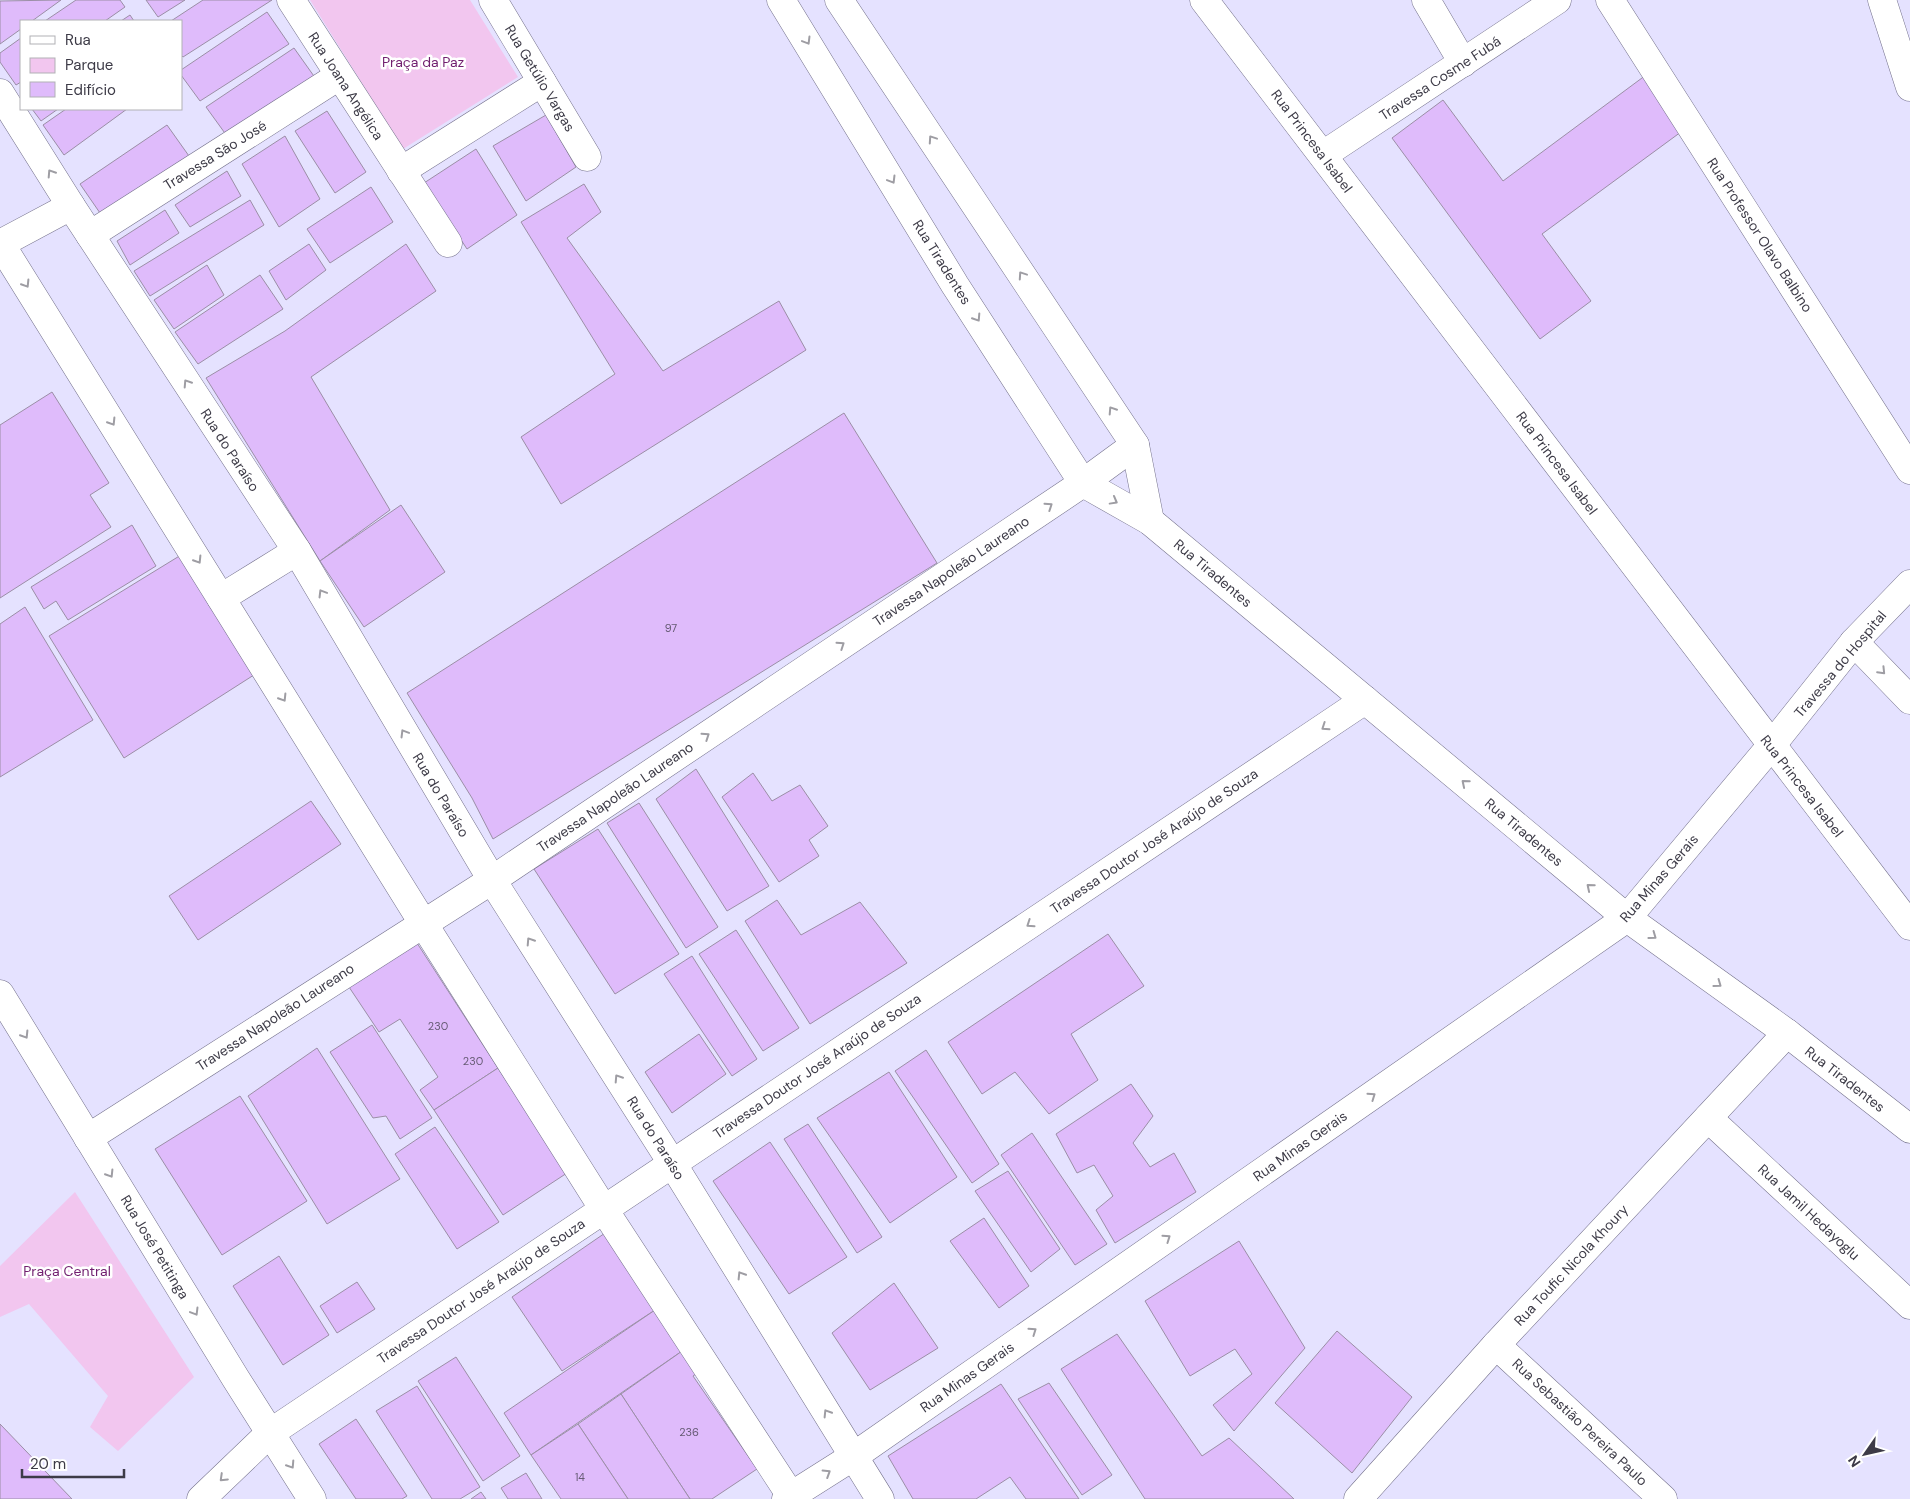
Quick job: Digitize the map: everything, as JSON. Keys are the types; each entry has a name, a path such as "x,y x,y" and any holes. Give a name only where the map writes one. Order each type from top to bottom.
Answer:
{"street":[{"name":"Rua Joana Angélica","path":"291,0 448,243"},
{"name":"Rua Getúlio Vargas","path":"493,0 587,157"},
{"name":"Rua Tiradentes","path":"781,0 956,284 1083,483 1150,521 1628,918 1786,1033 1910,1129"},
{"path":"839,0 1135,445 1150,521"},
{"name":"Rua Princesa Isabel","path":"1204,0 1910,926"},
{"path":"1426,0 1463,63"},
{"name":"Travessa Cosme Fubá","path":"1323,155 1557,0"},
{"name":"Rua Professor Olavo Balbino","path":"1610,0 1910,470"},
{"path":"1882,0 1910,87"},
{"name":"Travessa São José","path":"90,235 339,76"},
{"path":"402,171 542,82"},
{"name":"Rua do Paraíso","path":"0,93 70,206 297,551 492,880 672,1163 880,1499"},
{"path":"70,206 0,243 423,923 603,1208 790,1498"},
{"name":"Travessa Napoleão Laureano","path":"88,1138 492,880 1083,483 1135,445"},
{"path":"221,598 297,551"},
{"name":"Travessa do Hospital","path":"1771,746 1854,642 1910,584"},
{"path":"1854,642 1910,700"},
{"name":"Travessa Doutor José Araújo de Souza","path":"201,1499 270,1433 603,1208 1365,700"},
{"name":"Rua Minas Gerais","path":"790,1498 854,1456 1628,918 1771,746"},
{"name":"Rua José Petitinga","path":"0,994 312,1499"},
{"name":"Rua Toufic Nicola Khoury","path":"1358,1499 1496,1345 1786,1033"},
{"name":"Rua Jamil Hedayoglu","path":"1708,1118 1910,1305"},
{"name":"Rua Sebastião Pereira Paulo","path":"1496,1345 1663,1499"}],"green space":[{"name":"Praça da Paz","path":"310,0 470,0 518,77 403,149"},
{"name":"Praça Central","path":"75,1192 194,1377 118,1451 90,1427 108,1396 29,1304 0,1317 0,1266"}],"building":[{"path":"61,0 33,20 20,20 20,30 0,44 0,1"},
{"path":"76,0 120,0 125,7 106,20 46,20"},
{"path":"146,0 185,0 158,17"},
{"path":"203,0 272,0 183,57 182,20 173,20"},
{"path":"267,12 289,44 200,101 182,76 182,69"},
{"path":"130,15 133,20 122,20"},
{"path":"20,39 20,83 16,85 0,62 0,53"},
{"path":"294,48 316,79 227,136 206,107"},
{"path":"1646,75 1685,129 1542,234 1591,301 1540,339 1392,138 1443,100 1503,181"},
{"path":"33,110 57,110 41,121"},
{"path":"65,110 126,110 64,155 43,125"},
{"path":"327,111 366,172 335,193 295,131"},
{"path":"546,115 576,167 526,201 493,146"},
{"path":"167,125 189,156 100,213 80,184"},
{"path":"285,136 320,199 279,227 242,164"},
{"path":"476,149 517,215 467,249 424,183"},
{"path":"227,171 241,196 190,227 175,205"},
{"path":"584,184 601,212 567,238 663,371 779,301 806,350 561,504 521,437 615,374 521,222"},
{"path":"371,187 393,222 330,263 307,229"},
{"path":"250,200 264,225 150,296 134,271"},
{"path":"165,210 179,233 130,265 117,241"},
{"path":"309,244 326,270 286,300 269,271"},
{"path":"406,244 436,291 311,377 390,510 320,561 206,378 285,331"},
{"path":"207,265 224,295 174,329 154,300"},
{"path":"260,275 283,309 198,364 175,332"},
{"path":"52,392 109,483 90,495 111,527 0,598 0,425"},
{"path":"844,413 937,563 493,839 472,798 407,693"},
{"path":"401,505 445,572 364,627 320,561"},
{"path":"132,525 156,566 68,620 56,601 44,609 31,587"},
{"path":"181,555 257,673 124,758 49,636"},
{"path":"25,607 93,720 0,777 0,624"},
{"path":"696,769 769,886 727,911 656,799"},
{"path":"753,773 772,801 800,785 828,826 809,840 819,856 779,882 722,797"},
{"path":"311,801 341,844 198,940 169,896"},
{"path":"639,803 718,927 686,948 607,823"},
{"path":"598,829 679,954 615,994 534,869"},
{"path":"777,900 801,935 860,902 907,963 810,1024 745,921"},
{"path":"736,930 799,1028 763,1051 699,954"},
{"path":"1108,934 1144,986 1071,1034 1098,1080 1049,1114 1015,1072 982,1094 948,1042"},
{"path":"417,943 498,1068 434,1110 420,1090 438,1077 400,1019 379,1032 349,987"},
{"path":"692,956 757,1059 732,1076 664,974"},
{"path":"372,1025 432,1118 400,1139 386,1116 373,1118 330,1052"},
{"path":"699,1034 726,1074 672,1113 645,1072"},
{"path":"317,1048 400,1179 327,1224 248,1096"},
{"path":"926,1050 999,1164 972,1183 895,1071"},
{"path":"498,1068 567,1173 503,1215 434,1110"},
{"path":"889,1072 957,1177 890,1223 817,1118"},
{"path":"1131,1084 1153,1116 1133,1143 1150,1167 1174,1153 1196,1192 1115,1243 1096,1210 1113,1196 1094,1165 1077,1173 1056,1134"},
{"path":"240,1096 307,1201 222,1255 155,1149"},
{"path":"808,1124 882,1237 857,1253 784,1139"},
{"path":"435,1127 499,1222 457,1249 395,1154"},
{"path":"1032,1133 1107,1244 1075,1265 1001,1155"},
{"path":"770,1142 847,1257 789,1294 713,1181"},
{"path":"1008,1171 1060,1249 1031,1272 975,1191"},
{"path":"984,1218 1029,1286 999,1308 950,1241"},
{"path":"608,1231 658,1308 562,1371 512,1297"},
{"path":"1239,1241 1305,1348 1234,1431 1213,1405 1252,1374 1235,1349 1190,1376 1145,1301"},
{"path":"279,1256 329,1335 283,1365 233,1286"},
{"path":"357,1282 375,1309 337,1333 320,1306"},
{"path":"894,1283 938,1348 870,1390 832,1333"},
{"path":"658,1308 685,1349 531,1455 504,1413"},
{"path":"1337,1331 1412,1397 1352,1473 1275,1403"},
{"path":"1117,1334 1202,1456 1229,1438 1294,1499 1145,1499 1061,1369"},
{"path":"685,1349 702,1370 693,1376 757,1469 712,1499 690,1499 621,1394"},
{"path":"456,1357 520,1456 483,1481 418,1381"},
{"path":"1049,1383 1112,1475 1082,1495 1018,1399"},
{"path":"1001,1384 1079,1499 1026,1499 1010,1477 976,1499 913,1499 888,1456"},
{"path":"417,1386 480,1487 460,1499 432,1499 376,1411"},
{"path":"621,1394 690,1499 628,1499 578,1424"},
{"path":"356,1419 407,1496 402,1499 356,1499 319,1444"},
{"path":"0,1424 72,1499 0,1499"},
{"path":"578,1424 628,1499 561,1499 531,1455"},
{"path":"526,1473 542,1499 508,1499 501,1488"},
{"path":"481,1492 486,1499 471,1499"}]}
